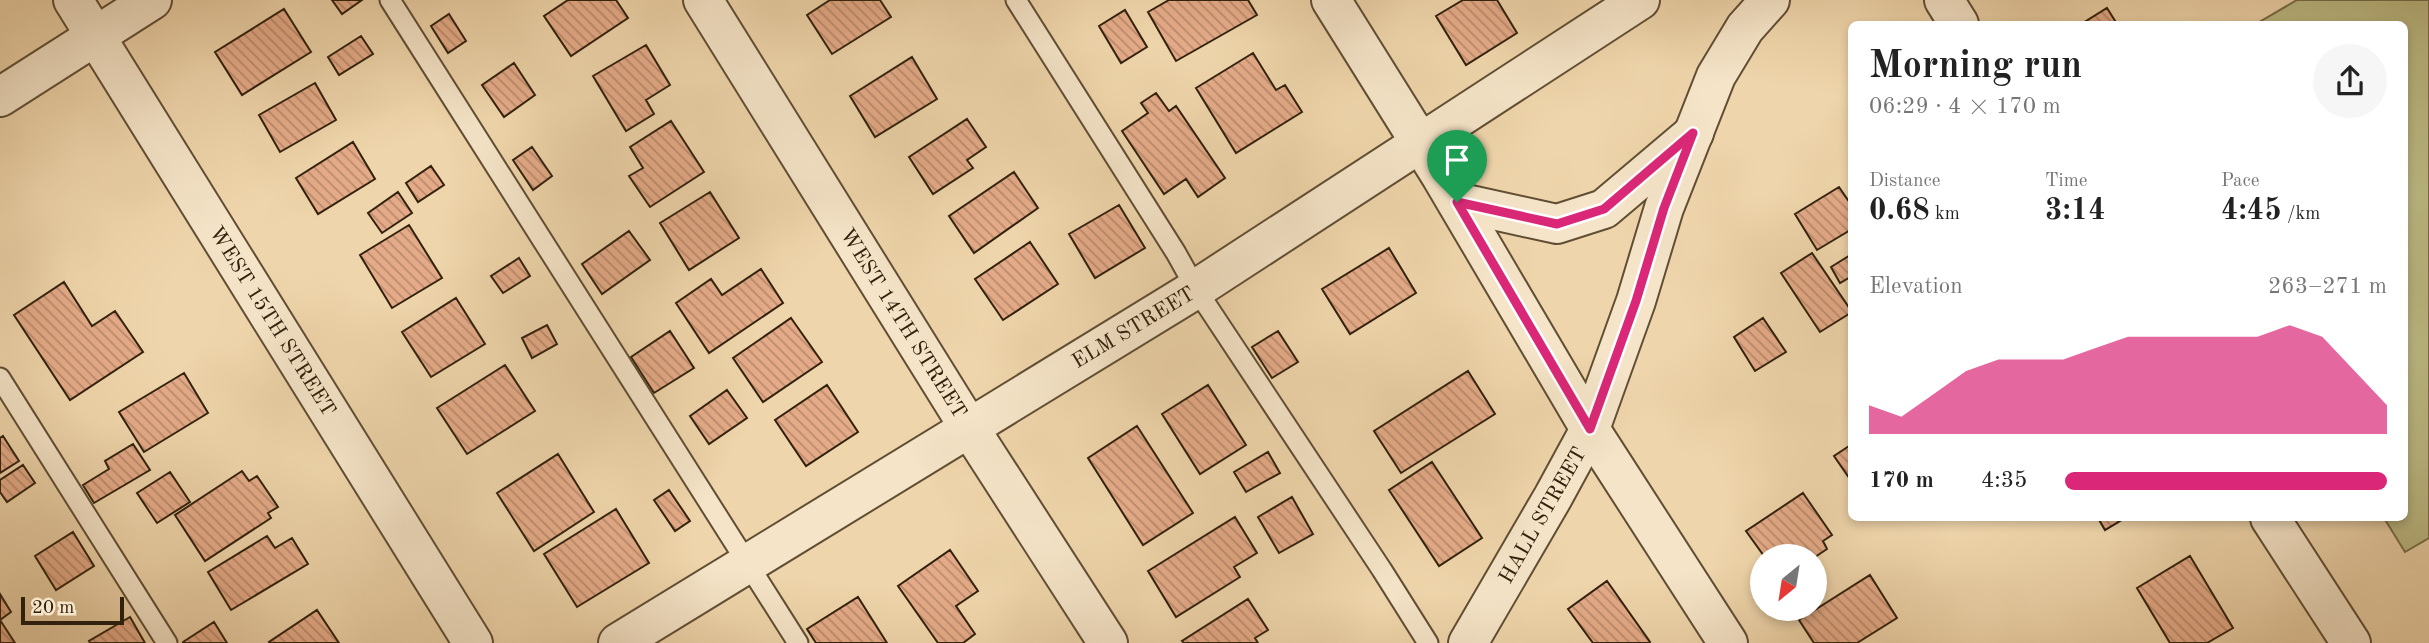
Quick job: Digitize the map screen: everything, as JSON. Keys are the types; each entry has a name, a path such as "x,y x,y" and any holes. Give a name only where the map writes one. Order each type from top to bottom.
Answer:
{"street":[{"name":"WEST 15TH STREET","path":"74,0 473,643"},
{"path":"0,97 152,0"},
{"name":"WEST 14TH STREET","path":"703,0 970,429 1108,643"},
{"path":"1331,0 1457,202 1590,429 1728,643"},
{"name":"ELM STREET","path":"618,643 1196,289 1640,0"},
{"name":"HALL STREET","path":"1468,643 1590,429 1636,301 1664,208 1716,76 1745,28 1770,0"},
{"path":"1944,0 1957,21"},
{"path":"1457,202 1557,224 1604,209 1693,133"},
{"path":"2272,521 2351,643"}],"lane":[{"path":"390,0 797,643"},
{"path":"1016,0 1196,289 1428,643"},
{"path":"0,378 167,643"}],"shaded area":[{"path":"2297,0 2429,0 2429,538 2405,552 2386,521 2408,521 2408,21 2261,21"}],"building":[{"path":"332,0 362,0 342,14"},
{"path":"568,0 616,0 628,18 571,56 544,16"},
{"path":"830,0 880,0 891,17 832,54 807,15"},
{"path":"1169,0 1248,0 1257,15 1176,61 1148,12"},
{"path":"1463,0 1497,0 1517,33 1466,65 1436,16"},
{"path":"2107,8 2115,21 2086,21"},
{"path":"284,9 311,52 242,95 215,52"},
{"path":"1125,10 1147,47 1121,63 1099,26"},
{"path":"449,14 466,41 448,53 431,26"},
{"path":"361,36 373,54 339,75 328,57"},
{"path":"646,45 670,85 646,100 654,114 626,131 593,76"},
{"path":"1253,53 1276,90 1285,85 1302,112 1236,153 1196,88"},
{"path":"912,57 937,99 875,137 850,96"},
{"path":"514,63 535,95 504,117 482,85"},
{"path":"315,83 336,120 280,152 259,115"},
{"path":"1156,93 1169,111 1176,106 1225,178 1198,197 1186,179 1164,194 1122,131 1148,113 1141,103"},
{"path":"967,119 986,147 967,160 973,168 933,194 909,157"},
{"path":"671,121 704,172 650,207 629,176 643,168 630,147"},
{"path":"353,142 375,179 318,214 296,178"},
{"path":"532,147 552,176 533,190 513,160"},
{"path":"431,166 444,185 418,202 406,183"},
{"path":"1014,172 1038,208 974,253 949,216"},
{"path":"1839,187 1848,200 1848,231 1817,250 1795,214"},
{"path":"398,192 412,213 382,233 368,213"},
{"path":"710,192 739,238 689,270 660,223"},
{"path":"1119,205 1145,248 1095,278 1069,234"},
{"path":"409,225 442,278 392,308 360,255"},
{"path":"629,231 650,260 602,294 582,264"},
{"path":"1030,242 1058,284 1003,320 975,279"},
{"path":"1389,248 1416,293 1350,334 1322,289"},
{"path":"1812,253 1848,306 1848,314 1820,332 1781,273"},
{"path":"1848,256 1848,278 1840,283 1831,267"},
{"path":"519,258 530,276 503,293 491,276"},
{"path":"761,269 783,303 709,353 676,303 711,279 722,295"},
{"path":"64,282 92,326 115,311 143,352 70,400 14,315"},
{"path":"456,298 485,344 431,377 402,332"},
{"path":"791,318 822,362 763,402 733,358"},
{"path":"1763,318 1786,352 1755,371 1734,337"},
{"path":"547,325 557,344 532,358 522,338"},
{"path":"670,331 694,368 654,393 631,357"},
{"path":"1278,331 1298,362 1272,378 1252,347"},
{"path":"505,365 535,411 467,454 437,408"},
{"path":"1468,371 1495,414 1401,473 1374,431"},
{"path":"184,373 208,413 144,452 119,412"},
{"path":"827,385 858,432 806,466 775,420"},
{"path":"1208,385 1246,445 1200,474 1162,414"},
{"path":"727,390 747,418 709,444 690,416"},
{"path":"1137,426 1193,513 1143,545 1088,458"},
{"path":"3,436 19,461 0,473 0,438"},
{"path":"133,444 150,470 94,503 83,485 109,469 105,461"},
{"path":"1848,447 1848,476 1834,456"},
{"path":"1268,452 1280,473 1246,492 1234,472"},
{"path":"558,454 594,512 534,551 497,493"},
{"path":"1432,462 1482,538 1439,566 1389,490"},
{"path":"23,465 35,483 7,502 0,492 0,480"},
{"path":"242,471 249,481 257,476 278,507 268,513 271,518 205,561 175,515"},
{"path":"170,472 190,502 157,523 137,493"},
{"path":"669,490 690,521 675,531 654,500"},
{"path":"1803,493 1832,535 1823,541 1824,544 1755,544 1746,531"},
{"path":"1292,497 1313,534 1279,553 1258,517"},
{"path":"616,509 649,563 577,607 544,554"},
{"path":"1235,517 1257,553 1234,567 1240,577 1176,617 1148,571"},
{"path":"2100,521 2120,521 2105,530"},
{"path":"73,532 94,566 56,590 35,556"},
{"path":"267,536 275,548 292,538 308,564 231,610 208,572"},
{"path":"950,550 978,591 956,606 975,634 963,643 938,643 898,586"},
{"path":"2190,556 2233,628 2207,643 2170,643 2137,588"},
{"path":"1870,575 1897,618 1857,643 1814,643 1800,621 1827,621 1827,602"},
{"path":"1607,581 1649,643 1593,643 1568,609"},
{"path":"0,594 11,612 0,620"},
{"path":"858,597 887,643 816,643 807,629"},
{"path":"1248,599 1268,630 1255,638 1258,643 1182,641"},
{"path":"317,610 339,643 269,642"},
{"path":"130,617 145,643 90,643 89,641"},
{"path":"0,620 15,643 0,643"},
{"path":"214,622 227,643 183,643 183,642"}],"route":[{"path":"1693,133 1664,208 1636,301 1590,429 1457,202 1557,224 1604,209 1693,133"}]}
